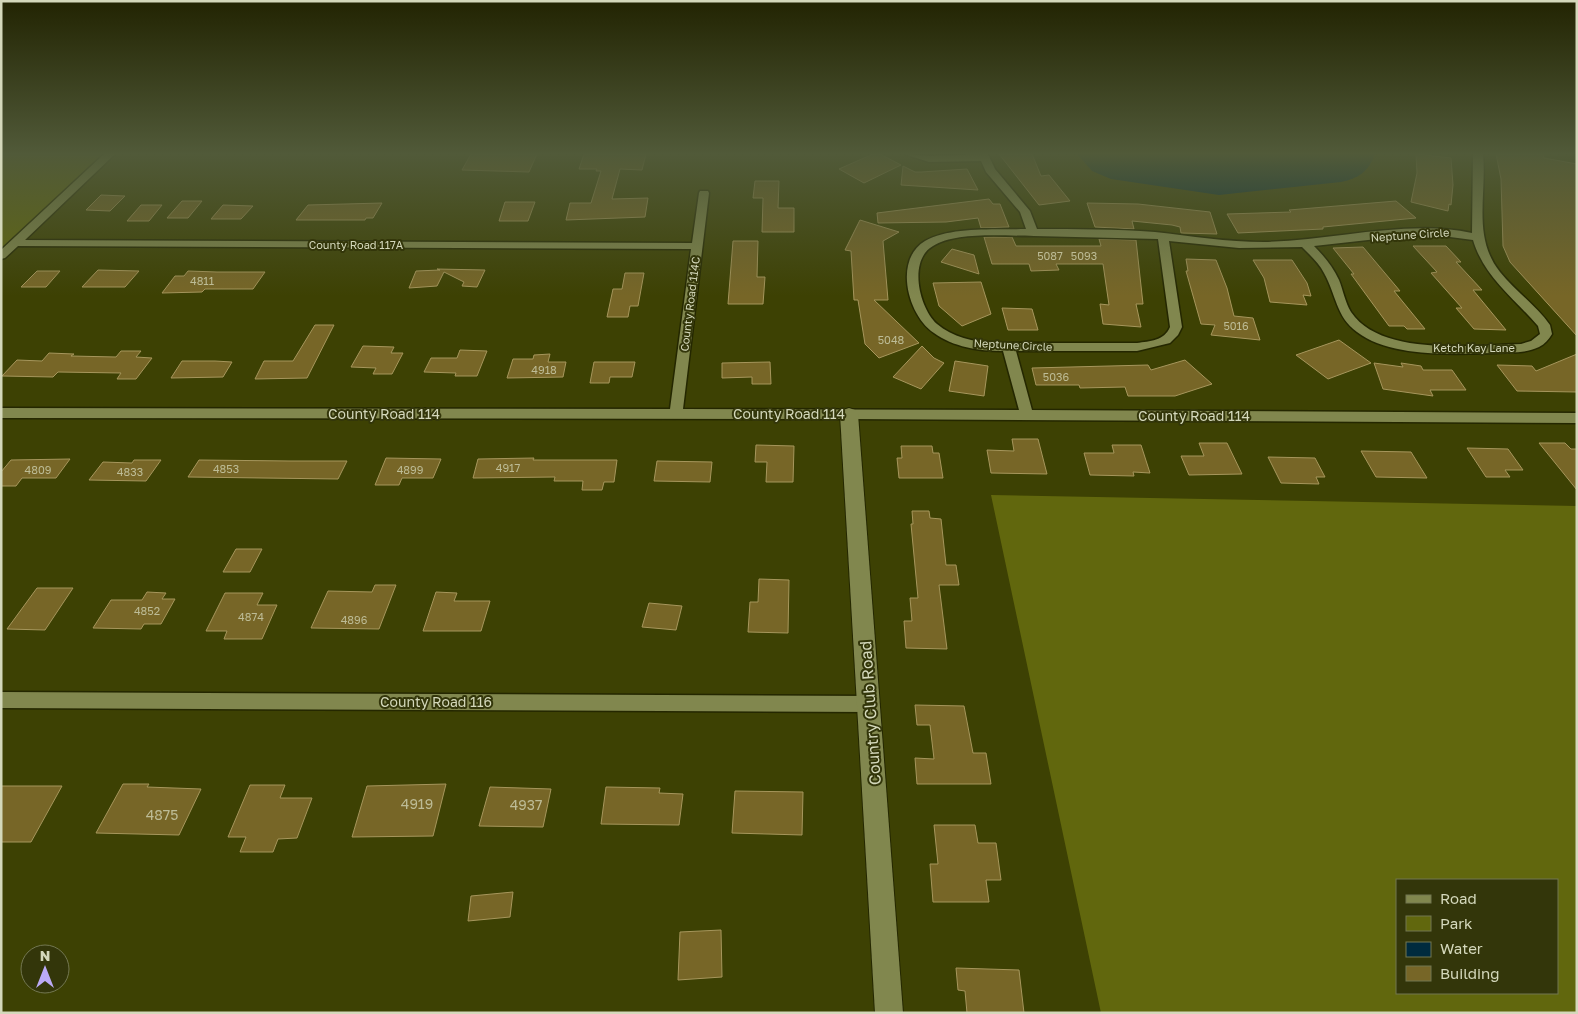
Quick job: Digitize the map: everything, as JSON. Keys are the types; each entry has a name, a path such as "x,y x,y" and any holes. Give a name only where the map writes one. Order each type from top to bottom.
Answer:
{"street":[{"path":"1,256 59,201"},
{"name":"County Road 114C","path":"676,414 703,201"},
{"path":"1017,201 1025,211 1033,232"},
{"name":"Ketch Kay Lane","path":"1305,244 1327,267 1346,314 1354,324 1384,341 1418,348 1521,348 1534,345 1542,340 1546,334 1544,325 1494,270 1481,250 1478,238 1479,201"},
{"name":"Neptune Circle","path":"1163,237 1176,327 1175,334 1154,345 1137,348 1008,348 970,344 951,338 928,323 918,304 913,272 914,262 918,252 926,244 937,239 1033,232 1163,237 1240,245 1305,244 1438,231 1462,233 1478,238"},
{"name":"County Road 117A","path":"15,243 698,246"},
{"path":"1008,348 1027,415"},
{"name":"County Road 114","path":"1,413 849,414 1577,418"},
{"name":"Country Club Road","path":"849,414 870,704 889,1013"},
{"name":"County Road 116","path":"1,700 870,704"}],"green space":[{"path":"1,201 56,201 1,253"},
{"path":"991,495 1577,506 1577,1013 1101,1013"}],"building":[{"path":"95,201 120,201 110,211 86,210"},
{"path":"182,201 202,201 188,218 167,218"},
{"path":"592,201 647,201 645,217 566,220 570,203 591,203"},
{"path":"763,201 778,201 778,208 794,208 794,232 762,232"},
{"path":"970,201 991,201 993,204 1000,204 1009,227 981,228 978,218 946,222 878,223 877,213"},
{"path":"1036,201 1068,201 1039,205"},
{"path":"1396,201 1416,218 1323,227 1323,229 1238,233 1227,214 1291,212 1289,210"},
{"path":"1411,201 1451,201 1448,211"},
{"path":"1502,201 1577,201 1577,336 1510,262 1503,246"},
{"path":"505,202 535,202 528,221 499,221"},
{"path":"382,203 373,218 366,218 365,220 296,220 308,205"},
{"path":"1087,203 1138,204 1210,212 1217,234 1181,233 1180,227 1172,225 1132,221 1134,229 1095,227"},
{"path":"141,205 162,205 149,221 127,221"},
{"path":"223,205 253,206 241,219 211,219"},
{"path":"860,220 899,232 883,241 888,300 874,300 919,343 879,358 865,344 858,300 854,300 851,251 845,250"},
{"path":"984,237 1012,237 1016,246 1101,246 1099,239 1136,240 1143,304 1136,304 1141,327 1103,324 1100,304 1109,305 1103,264 1056,264 1059,270 1031,271 1029,264 992,264"},
{"path":"733,241 758,241 757,277 765,277 763,304 728,304"},
{"path":"1413,246 1446,246 1461,262 1456,262 1482,290 1473,290 1506,330 1474,329 1456,308 1462,308 1431,273 1437,272"},
{"path":"1363,247 1400,291 1394,291 1425,329 1389,326 1351,274 1354,274 1333,248"},
{"path":"952,249 974,255 979,274 941,262"},
{"path":"1186,259 1216,260 1227,288 1234,316 1253,318 1260,340 1211,335 1215,325 1201,324 1186,271 1188,271"},
{"path":"1253,260 1292,260 1307,283 1311,296 1303,295 1307,305 1270,302 1264,278"},
{"path":"437,269 485,270 477,287 462,286 464,282 444,272 437,286 409,288 416,271 440,270"},
{"path":"98,270 139,271 125,287 82,287"},
{"path":"37,271 60,271 46,287 21,287"},
{"path":"188,271 265,272 253,289 205,289 202,292 162,293 175,276 184,276"},
{"path":"625,273 644,273 638,306 630,306 628,317 607,317 613,289 622,289"},
{"path":"981,282 991,314 962,326 939,306 933,283"},
{"path":"1002,308 1032,309 1038,330 1008,330"},
{"path":"315,325 334,325 307,378 255,379 264,361 293,361"},
{"path":"1339,340 1371,363 1328,379 1296,355"},
{"path":"363,346 394,347 391,353 403,353 392,374 373,374 376,368 351,367"},
{"path":"922,346 934,358 944,363 921,389 893,377"},
{"path":"460,350 487,351 477,376 455,376 456,373 424,372 431,358 457,358"},
{"path":"121,351 141,351 136,357 152,358 136,379 117,379 121,373 58,372 53,377 2,376 17,360 42,361 49,353 74,354 71,356 116,357"},
{"path":"550,354 548,362 566,362 563,377 507,378 513,359 533,359 534,355"},
{"path":"1577,354 1577,392 1517,391 1497,365 1532,366 1536,371"},
{"path":"1185,360 1212,384 1175,396 1128,396 1125,387 1080,388 1079,385 1036,385 1032,368 1148,365 1151,370"},
{"path":"182,361 232,362 223,377 171,378"},
{"path":"955,361 988,366 984,396 949,391"},
{"path":"594,362 635,362 632,377 610,377 609,383 590,383"},
{"path":"770,362 771,384 752,384 752,377 722,378 722,363"},
{"path":"1374,363 1403,367 1401,363 1421,366 1423,370 1452,370 1466,390 1430,390 1433,396 1383,389"},
{"path":"1012,439 1038,439 1047,474 991,473 987,450 1014,451"},
{"path":"1199,443 1227,443 1242,474 1189,475 1181,456 1204,456"},
{"path":"1539,443 1565,443 1571,449 1577,449 1577,490"},
{"path":"756,445 794,446 793,482 766,482 767,462 755,462"},
{"path":"1112,445 1141,445 1150,473 1133,472 1134,476 1090,475 1084,453 1114,453"},
{"path":"901,446 932,446 933,453 939,453 943,478 899,478 897,458 902,458"},
{"path":"1467,448 1508,449 1523,470 1505,470 1510,477 1486,477"},
{"path":"1361,451 1411,452 1427,478 1376,477"},
{"path":"1268,457 1315,458 1325,477 1316,477 1319,484 1281,483"},
{"path":"386,458 441,459 433,478 402,478 399,485 375,485"},
{"path":"534,458 533,460 617,460 614,482 604,482 602,490 582,490 583,481 554,481 555,477 473,478 478,459"},
{"path":"70,459 56,478 22,478 16,486 1,486 1,472 11,460"},
{"path":"134,460 161,460 146,481 89,480 103,462 132,463"},
{"path":"199,460 347,461 338,479 188,477"},
{"path":"657,461 712,462 710,482 654,481"},
{"path":"912,511 929,511 930,518 941,519 946,565 956,565 959,585 939,585 947,649 906,648 904,621 912,621 910,598 918,598 911,524 913,524"},
{"path":"236,549 262,549 250,572 223,572"},
{"path":"759,579 789,580 788,633 748,632 750,602 758,602"},
{"path":"375,585 396,585 379,629 311,628 328,591 372,592"},
{"path":"37,588 73,588 45,630 7,629"},
{"path":"147,592 166,593 162,599 175,599 161,624 144,624 141,629 93,628 111,600 142,600"},
{"path":"436,592 457,593 454,601 490,601 481,631 423,631"},
{"path":"225,593 263,593 257,605 277,605 262,639 224,639 227,631 206,631"},
{"path":"649,603 682,606 676,630 642,627"},
{"path":"915,705 964,706 973,753 986,753 991,784 917,784 915,758 934,759 930,725 917,725"},
{"path":"123,784 149,784 147,787 201,789 179,835 96,833"},
{"path":"446,784 433,836 352,837 367,786"},
{"path":"250,785 285,785 280,798 312,798 297,838 278,839 273,852 240,852 246,837 228,837"},
{"path":"1,786 62,786 31,842 1,842"},
{"path":"490,787 551,789 543,827 479,826"},
{"path":"606,787 660,788 659,793 683,794 679,825 601,824"},
{"path":"735,791 803,792 802,835 732,833"},
{"path":"934,825 975,825 978,843 996,843 1001,880 986,880 989,902 933,902 930,864 938,864"},
{"path":"513,892 510,917 468,921 471,896"},
{"path":"721,930 722,977 678,980 680,932"},
{"path":"956,968 1019,970 1024,1013 967,1013 965,991 958,990"}]}
